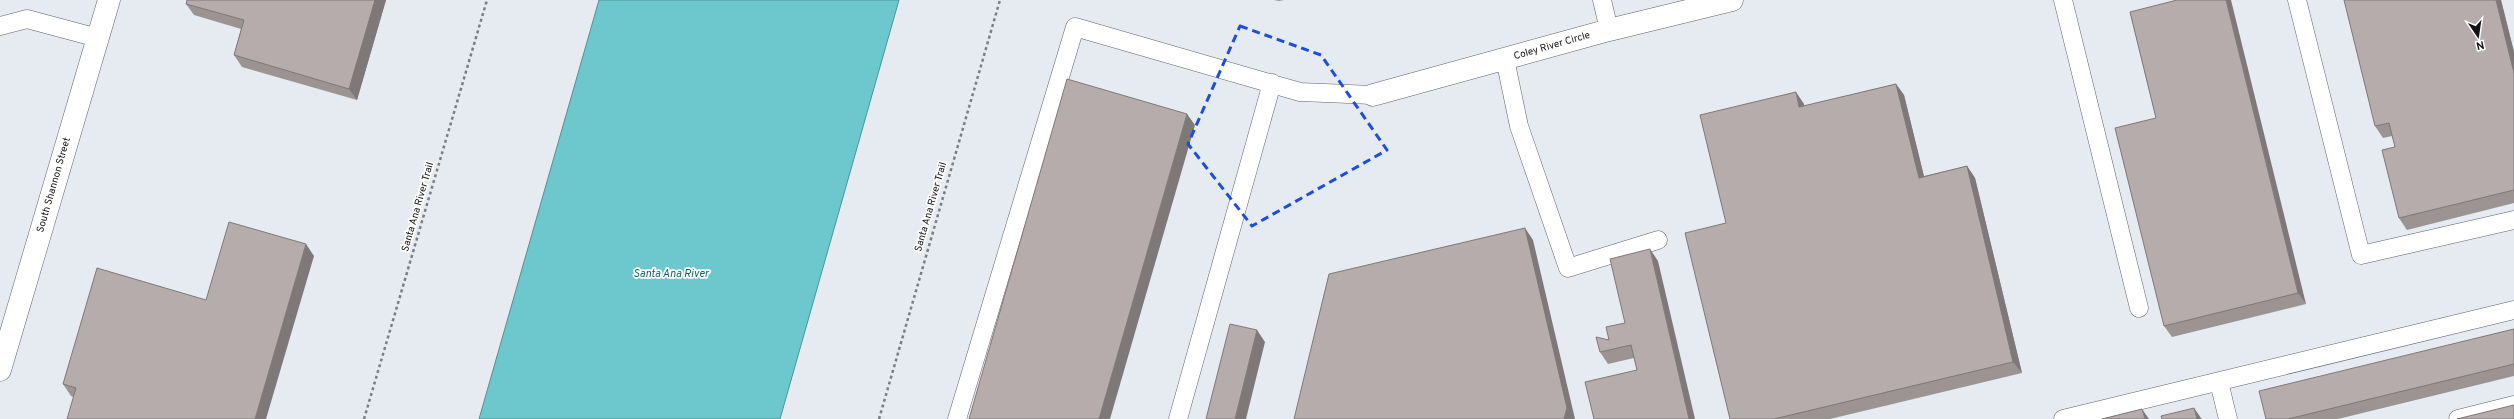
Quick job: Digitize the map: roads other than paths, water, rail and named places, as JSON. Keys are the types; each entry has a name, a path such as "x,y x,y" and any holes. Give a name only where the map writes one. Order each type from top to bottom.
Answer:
{"street":[{"name":"South Shannon Street","path":"0,370 109,0"},
{"name":"Coley River Circle","path":"1373,95 1609,30 1732,0"}],"lane":[{"path":"1602,0 1609,30"},
{"path":"2064,0 2139,308"},
{"path":"2297,0 2361,255 2514,220"},
{"path":"0,26 27,19 98,38"},
{"path":"957,419 1075,27 1300,92 1373,95"},
{"path":"1505,59 1519,126 1568,268 1658,240"},
{"path":"1178,419 1272,83"},
{"path":"2063,419 2514,310"},
{"path":"2219,382 2228,419"},
{"path":"2458,419 2514,405"}],"water":[{"name":"Santa Ana River","path":"599,0 899,0 780,419 479,419"}]}
